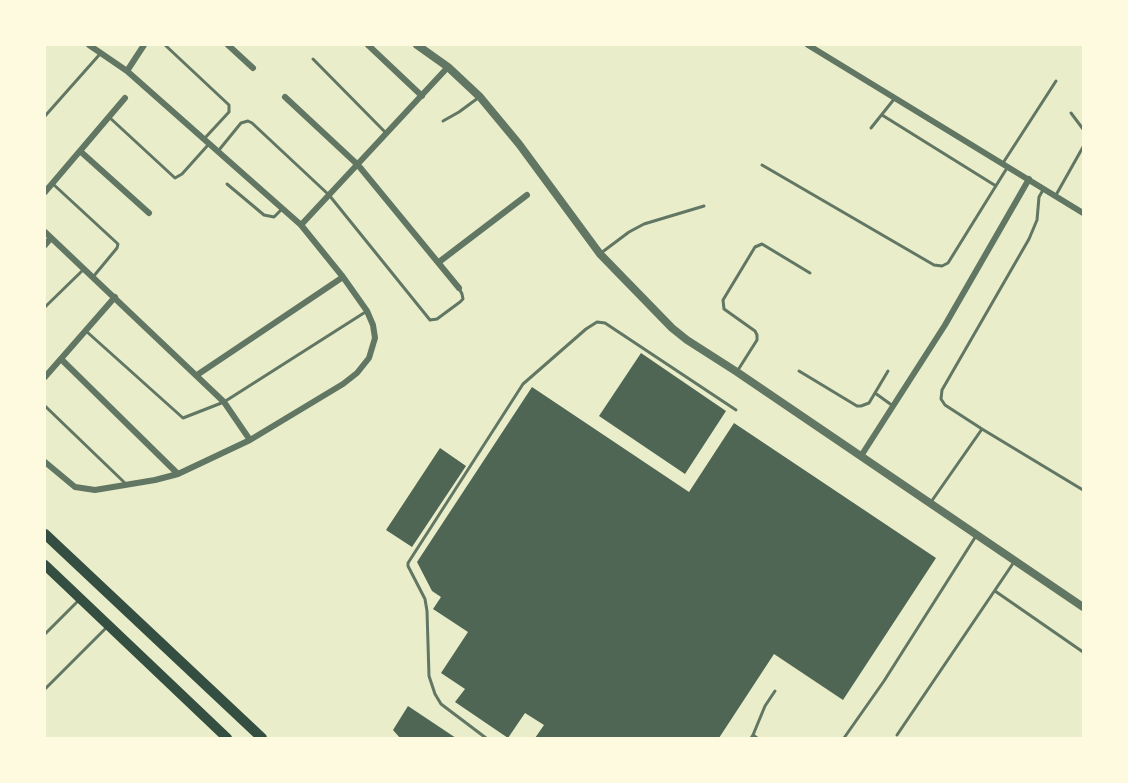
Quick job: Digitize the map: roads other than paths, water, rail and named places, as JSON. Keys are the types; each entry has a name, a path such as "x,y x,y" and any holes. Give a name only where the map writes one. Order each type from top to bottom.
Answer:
{"highway":[{"path":"45,534 262,738"},
{"path":"45,565 227,738"}],"street":[{"path":"45,462 75,487 95,490 178,474 250,440 350,378 369,358 375,338 367,311 301,225 127,71 90,45"},
{"path":"127,71 144,45"},
{"path":"228,45 253,68"},
{"path":"368,45 422,96"},
{"path":"417,45 448,67 480,97 519,144 600,254 672,328 1083,607"},
{"path":"808,45 1083,213"},
{"path":"301,225 448,67"},
{"path":"285,97 358,165 459,288"},
{"path":"45,192 125,98"},
{"path":"80,151 149,213"},
{"path":"861,456 945,325 1029,179"},
{"path":"439,262 527,195"},
{"path":"45,232 224,402 250,440"},
{"path":"45,245 51,238"},
{"path":"197,375 343,277"},
{"path":"45,377 115,297"},
{"path":"61,359 178,474"}],"lane":[{"path":"108,117 175,178 182,174 229,112 229,105 165,45"},
{"path":"45,116 101,53"},
{"path":"313,59 388,134"},
{"path":"762,165 934,265 942,266 948,263 996,186 1005,165 1056,81"},
{"path":"443,121 480,97"},
{"path":"871,128 896,97"},
{"path":"1071,113 1083,129"},
{"path":"882,115 996,186"},
{"path":"217,151 241,123 248,121 329,195 430,320 437,319 463,299 459,288"},
{"path":"1056,196 1083,147"},
{"path":"52,184 118,244 93,277"},
{"path":"227,184 264,215 274,217 283,209"},
{"path":"1044,189 1040,197 1037,220 1029,239 942,390 941,399 945,405 982,429 1083,490"},
{"path":"600,254 629,232 644,224 704,206"},
{"path":"737,372 757,340 757,335 755,331 724,309 723,300 755,248 762,244 810,273"},
{"path":"45,307 84,269"},
{"path":"86,331 183,418 224,402 367,311"},
{"path":"486,738 441,704 435,694 429,676 428,611 408,562 523,384 586,329 597,322 605,322 736,410"},
{"path":"799,371 857,406 868,403 888,371"},
{"path":"875,393 893,406"},
{"path":"45,406 128,485"},
{"path":"930,503 982,429"},
{"path":"844,738 884,681 976,536"},
{"path":"897,735 1014,562"},
{"path":"995,591 1083,652"},
{"path":"45,634 80,599"},
{"path":"45,689 108,626"},
{"path":"757,738 752,737 765,706 775,691"}]}
